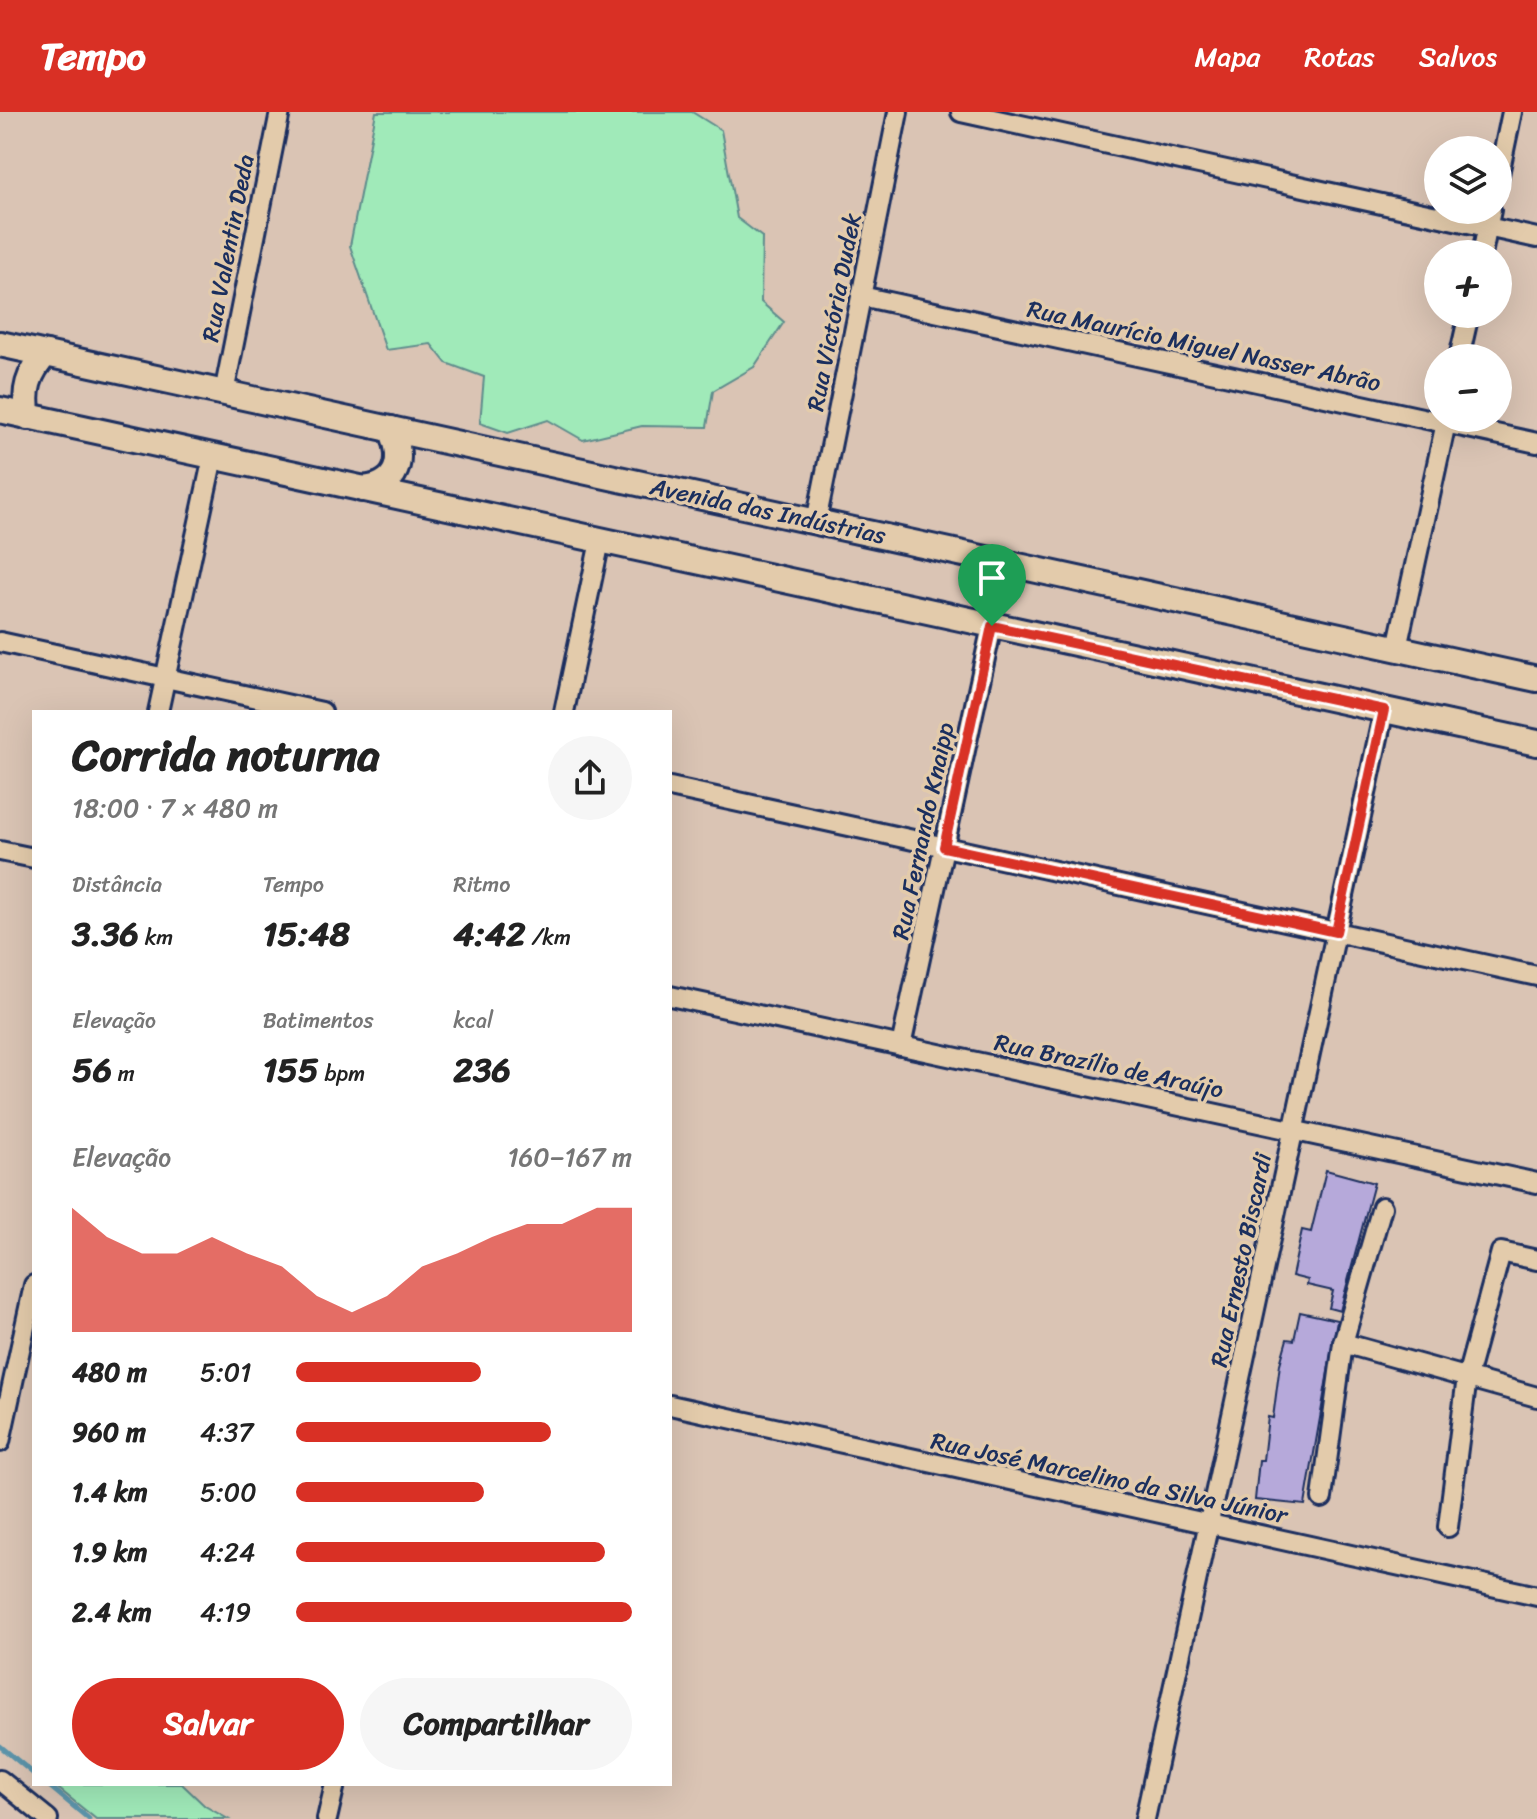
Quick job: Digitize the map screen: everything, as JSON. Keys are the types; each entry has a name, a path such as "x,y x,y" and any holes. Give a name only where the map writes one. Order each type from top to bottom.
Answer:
{"main road":[{"name":"Avenida das Indústrias","path":"0,344 1537,679"},
{"path":"28,417 25,399 27,382 34,366 46,354"},
{"path":"0,410 1537,743"},
{"path":"362,489 379,488 392,475 399,461 399,447 391,429"}],"street":[{"name":"Rua Valentin Deda","path":"224,393 280,112"},
{"name":"Rua Victória Dudek","path":"816,522 898,112"},
{"path":"961,112 1424,205"},
{"path":"1507,136 1512,112"},
{"path":"1504,224 1537,238"},
{"name":"Rua Maurício Miguel Nasser Abrão","path":"861,296 1424,416"},
{"path":"1397,648 1444,432"},
{"name":"Rua Maurício Miguel Nasser Abrão","path":"1492,432 1537,443"},
{"path":"158,710 213,457"},
{"path":"564,710 600,541"},
{"name":"Rua Fernando Knaipp","path":"901,1046 992,626"},
{"path":"0,642 313,710"},
{"name":"Rua Ernesto Biscardi","path":"1145,1819 1384,710"},
{"path":"672,787 1537,976"},
{"path":"0,851 32,858"},
{"name":"Rua Brazílio de Araújo","path":"672,996 1537,1183"},
{"path":"1322,1498 1343,1343 1382,1207"},
{"path":"1448,1527 1467,1377 1501,1252 1537,1260"},
{"path":"0,1442 32,1294"},
{"path":"1343,1343 1537,1397"},
{"name":"Rua José Marcelino da Silva Júnior","path":"672,1405 1537,1596"},
{"path":"0,1780 48,1819"},
{"path":"327,1819 335,1786"}],"green space":[{"path":"376,112 692,112 721,130 737,218 762,237 761,302 784,322 754,367 713,391 707,427 642,426 583,440 548,420 508,433 480,423 484,377 446,363 431,344 386,350 350,246"},
{"path":"55,1786 184,1786 205,1806 228,1819 96,1819"}],"building":[{"path":"1326,1170 1374,1183 1340,1311 1329,1308 1333,1291 1307,1285 1308,1280 1292,1276 1302,1230 1311,1232"},
{"path":"1300,1312 1337,1320 1305,1505 1255,1500 1259,1460 1263,1460 1268,1417 1273,1418 1280,1364 1287,1339 1294,1340"}],"waterway":[{"path":"0,1746 32,1772"},
{"path":"49,1786 89,1819"}],"route":[{"path":"992,626 1384,710 1336,932 944,847 992,626"}]}
